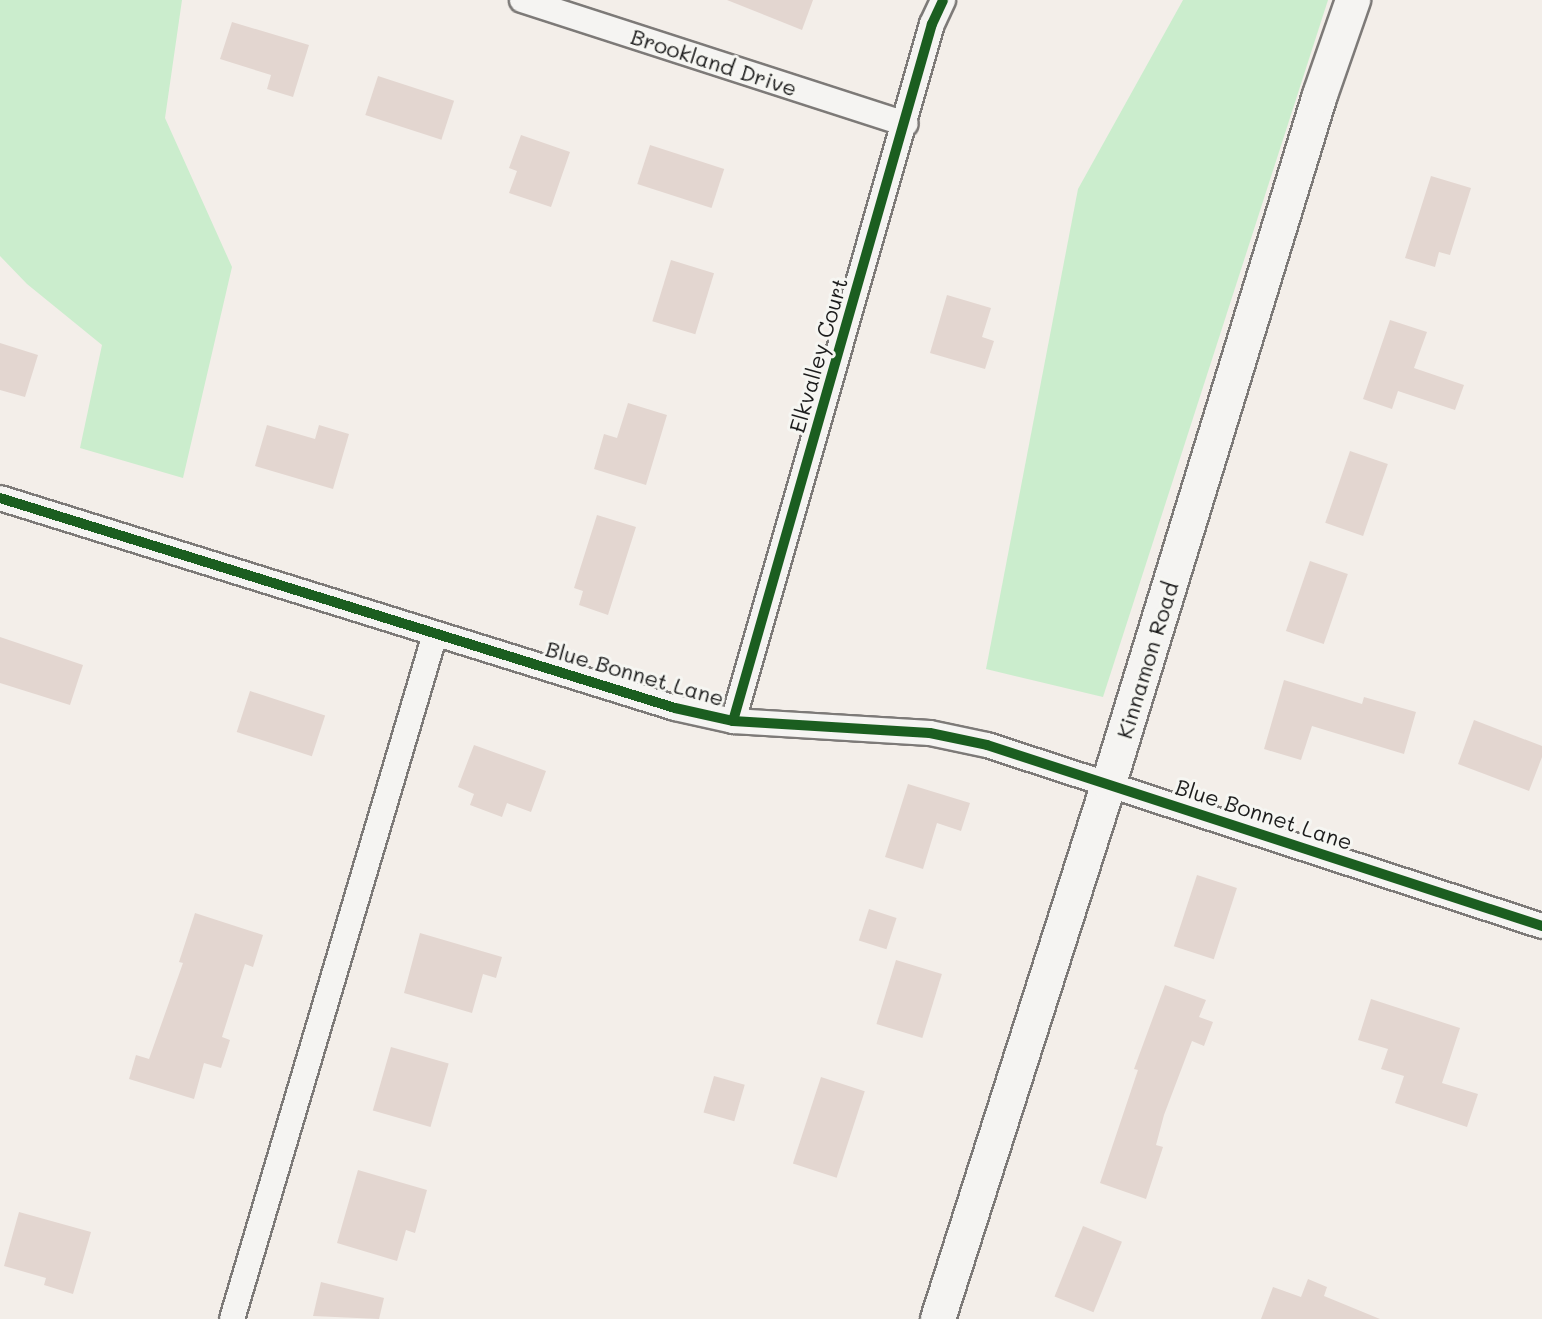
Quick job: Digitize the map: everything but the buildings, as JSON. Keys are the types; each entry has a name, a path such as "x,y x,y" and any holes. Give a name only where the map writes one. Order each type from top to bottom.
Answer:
{"main road":[{"name":"Kinnamon Road","path":"938,1319 1109,783 1320,95 1353,0"}],"street":[{"name":"Brookland Drive","path":"522,0 905,124"},
{"name":"Elkvalley Court","path":"733,721 932,24 943,0"},
{"name":"Blue Bonnet Lane","path":"0,498 638,698 733,721 930,733 987,745 1542,926"},
{"path":"232,1319 435,634"}],"green space":[{"path":"0,0 182,0 165,118 232,267 183,478 80,448 102,345 27,284 0,256"},
{"path":"1183,0 1328,0 1103,697 986,669 1078,189"}],"cycle path":[{"path":"733,721 932,24 943,0"},
{"path":"0,498 675,708 733,721 930,733 987,745 1542,926"}]}
